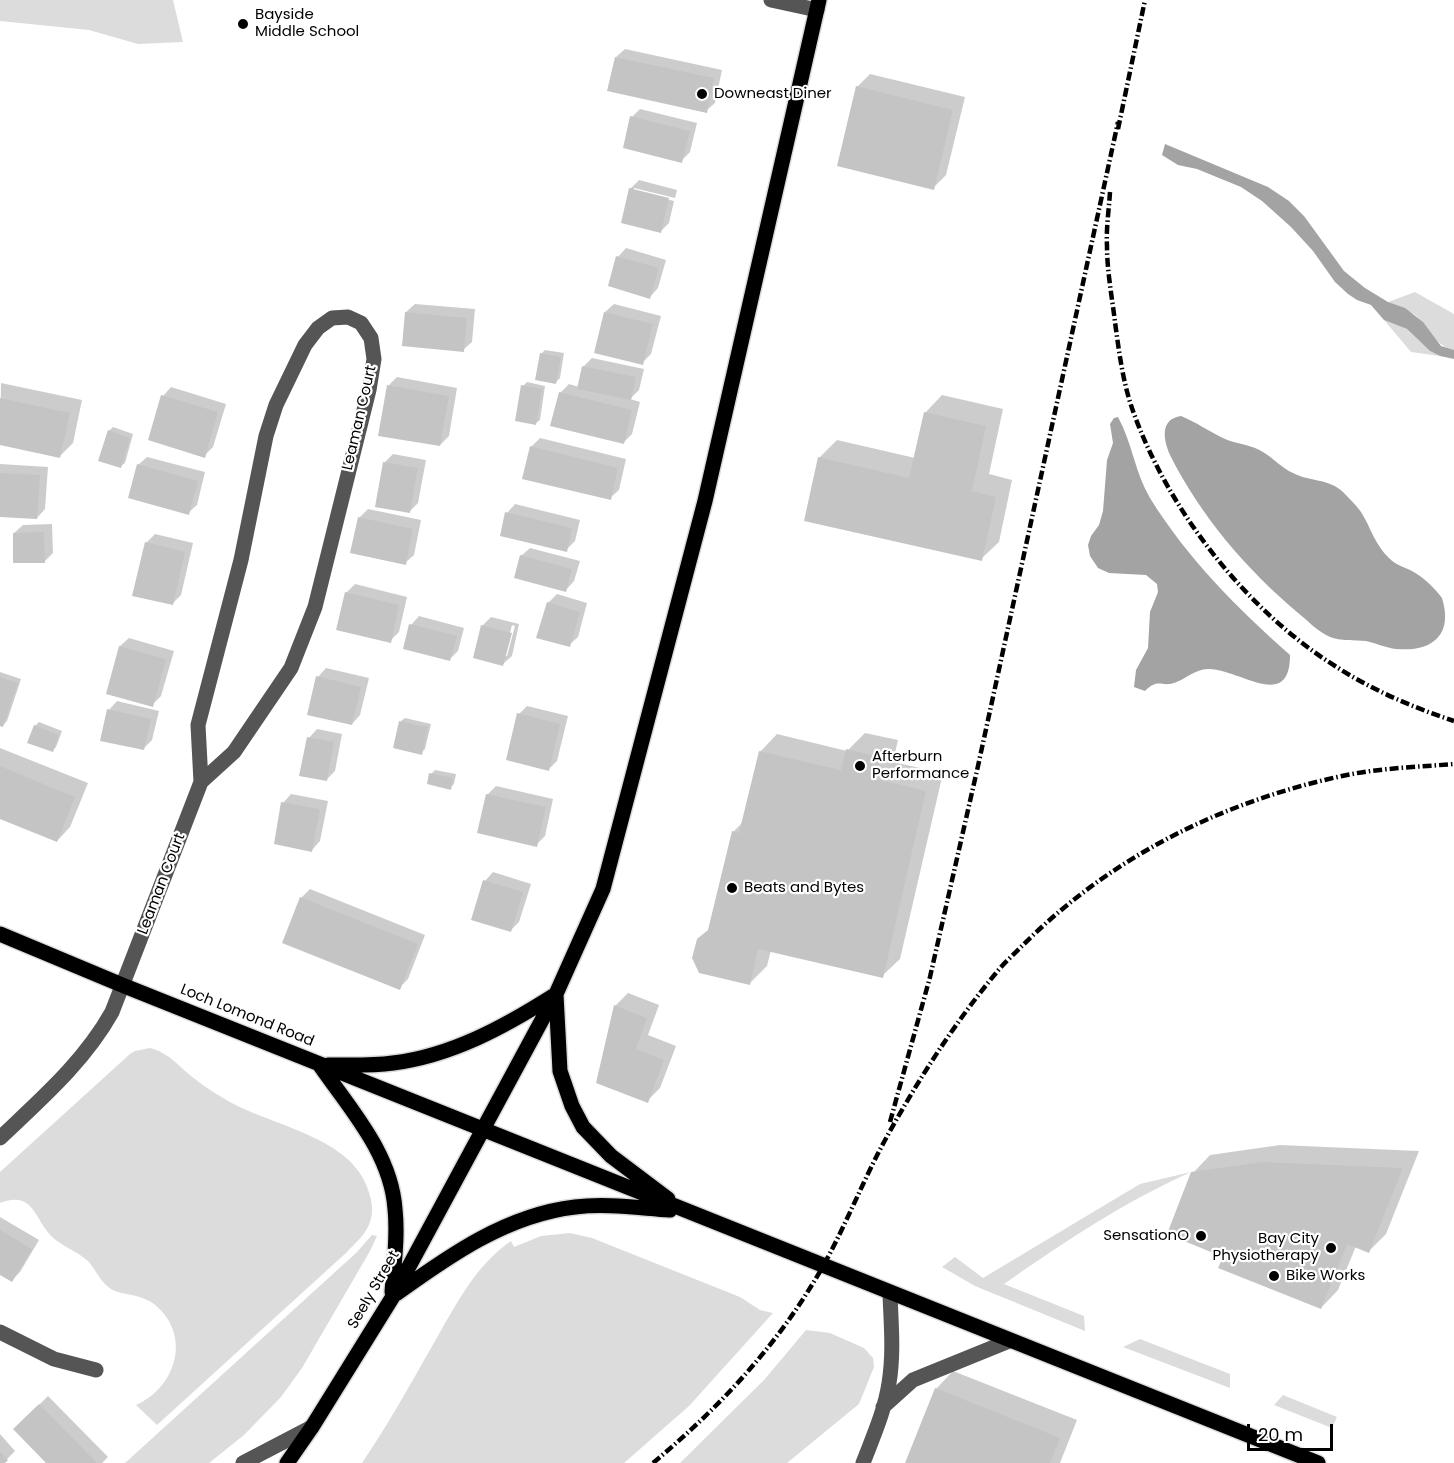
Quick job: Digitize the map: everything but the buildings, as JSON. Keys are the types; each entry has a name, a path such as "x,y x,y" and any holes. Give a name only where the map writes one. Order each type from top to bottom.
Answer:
{"main road":[{"name":"Seely Street","path":"287,1463 392,1298 556,994 603,889 705,501 818,5"},
{"name":"Loch Lomond Road","path":"0,934 122,986 685,1211"},
{"path":"319,1065 393,1063 423,1057 483,1036 512,1022 556,994 560,1071 572,1106 583,1127 611,1156 685,1211 1318,1463"},
{"path":"319,1065 376,1146 388,1173 396,1208 392,1298"},
{"path":"392,1298 468,1246 507,1226 543,1213 576,1206 618,1206 685,1211"}],"street":[{"path":"771,0 818,5"},
{"name":"Leaman Court","path":"0,1138 86,1053 112,1012 201,782 198,725 241,560 276,405 305,345 318,328 332,318 348,316 361,323 371,338 374,359 369,390 315,607 291,668 234,752 201,782"},
{"path":"863,1463 890,1382 892,1344 890,1294"},
{"path":"0,1332 54,1359 96,1370"},
{"path":"883,1407 913,1380 1009,1341"},
{"path":"243,1463 312,1427"}],"shaded area":[{"path":"0,0 173,0 183,42 138,44 89,30 0,21"},
{"path":"1165,144 1268,187 1289,201 1304,216 1344,271 1365,288 1388,302 1405,308 1423,322 1441,346 1454,350 1454,359 1430,351 1407,329 1384,320 1371,305 1348,294 1335,282 1313,251 1291,227 1262,201 1241,187 1197,169 1178,165 1162,155"},
{"path":"1415,292 1454,314 1454,350 1437,341 1415,315 1388,302"},
{"path":"1384,320 1407,329 1430,351 1440,356 1411,352"},
{"path":"1181,416 1225,439 1250,446 1267,454 1293,473 1331,484 1343,492 1361,512 1384,553 1394,562 1424,580 1442,598 1445,623 1442,632 1429,644 1408,649 1392,648 1366,641 1338,639 1321,632 1278,595 1242,559 1195,499 1170,455 1166,443 1166,425 1174,418"},
{"path":"1118,417 1150,498 1180,541 1214,582 1290,655 1288,672 1281,682 1272,685 1260,683 1220,670 1208,669 1174,683 1153,685 1145,691 1134,687 1136,670 1148,648 1150,612 1158,592 1157,584 1146,575 1109,573 1098,568 1090,556 1088,545 1099,525 1103,511 1107,460 1113,443 1110,424 1114,418"},
{"path":"150,1048 169,1057 199,1082 230,1102 332,1147 349,1160 362,1176 372,1208 368,1227 347,1252 157,1425 136,1405 150,1397 161,1386 170,1373 175,1359 176,1344 173,1330 166,1316 148,1300 116,1291 107,1286 88,1261 49,1234 28,1205 12,1200 0,1203 0,1172 130,1054"},
{"path":"1191,1172 1142,1196 1095,1224 1004,1284 1084,1316 1085,1331 975,1286 942,1267 955,1257 983,1278 1140,1184"},
{"path":"570,1233 592,1238 740,1297 760,1310 773,1313 689,1406 624,1463 362,1463 398,1406 456,1304 486,1263 511,1241 514,1247 541,1236"},
{"path":"372,1235 377,1236 370,1251 302,1368 281,1397 244,1435 209,1463 125,1463 356,1253"},
{"path":"806,1330 830,1333 864,1348 873,1358 874,1367 859,1404 787,1463 680,1463 764,1380"},
{"path":"1140,1339 1230,1374 1230,1388 1123,1347"},
{"path":"1283,1395 1337,1417 1332,1428 1274,1405"}],"railway":[{"path":"1118,129 1145,0"},
{"path":"890,1122 930,977 1118,122"},
{"path":"1110,192 1107,232 1108,265 1118,345 1127,389 1148,448 1189,520 1241,587 1302,643 1349,675 1378,690 1454,721"},
{"path":"653,1463 701,1420 767,1349 822,1268 884,1142 936,1055 999,969 1057,914 1093,885 1170,837 1253,801 1297,787 1356,773 1454,764"}],"place":[{"name":"Bayside Middle School","path":"243,24"},
{"name":"Downeast Diner","path":"702,94"},
{"name":"Afterburn Performance","path":"860,766"},
{"name":"Beats and Bytes","path":"732,888"},
{"name":"SensationO","path":"1201,1236"},
{"name":"Bay City Physiotherapy","path":"1331,1248"},
{"name":"Bike Works","path":"1274,1276"}]}
